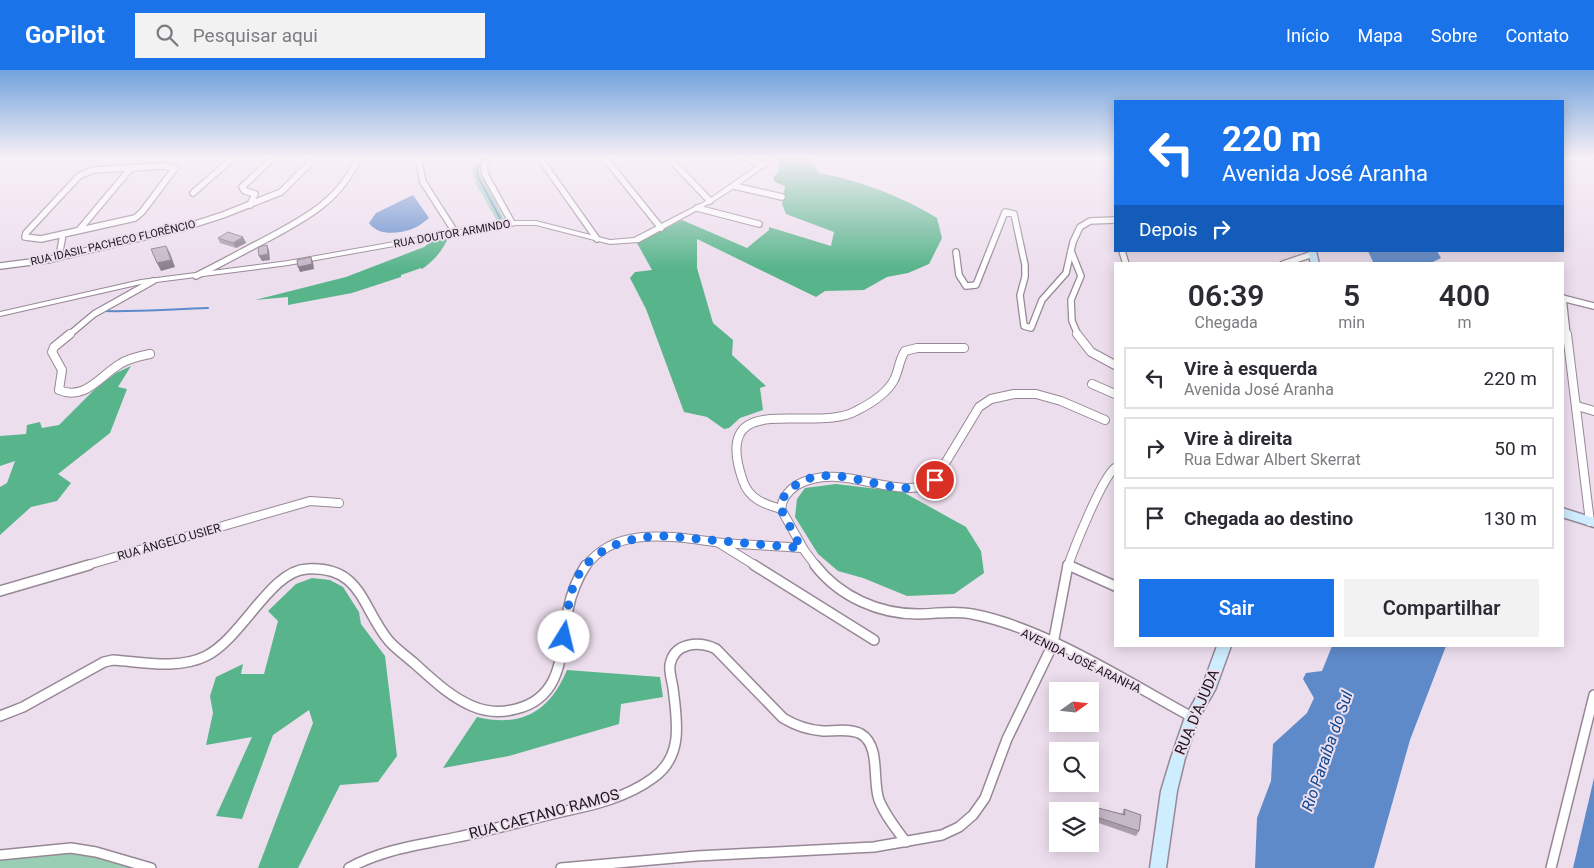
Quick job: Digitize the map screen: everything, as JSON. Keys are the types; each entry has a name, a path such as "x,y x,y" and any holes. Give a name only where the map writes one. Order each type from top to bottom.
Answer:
{"main road":[{"path":"1564,513 1592,523"},
{"name":"RUA D'AJUDA","path":"1158,868 1168,791 1192,717 1208,690 1224,647"}],"street":[{"path":"62,194 25,235 30,239 124,222 140,215 155,194"},
{"path":"79,230 109,194"},
{"path":"250,205 255,194"},
{"name":"RUA IDASIL PACHECO FLORÊNCIO","path":"0,266 33,263 186,227 276,194"},
{"path":"196,276 305,219 318,210 333,194"},
{"path":"429,194 455,232"},
{"path":"496,194 512,223"},
{"path":"566,194 597,240"},
{"path":"633,194 660,228"},
{"path":"704,194 710,201"},
{"name":"RUA DOUTOR ARMINDO","path":"0,314 153,281 288,263 512,223 536,224 597,240 628,242 645,237 721,194"},
{"path":"770,194 782,197"},
{"path":"698,208 759,224"},
{"path":"956,252 958,271 962,282 966,286 976,285 1005,212 1014,214 1015,230 1025,264 1025,280 1020,291 1024,326 1031,328 1034,324 1037,308 1042,300 1066,273 1076,233 1085,223 1099,219 1114,220"},
{"path":"59,257 64,234"},
{"path":"1071,251 1081,274 1081,279 1070,299 1072,320 1078,338 1088,350 1100,359 1114,365"},
{"path":"1288,262 1312,253"},
{"path":"150,354 122,363 85,390 64,393 59,390 63,372 62,366 52,352 54,347 94,314 153,281"},
{"path":"1564,298 1594,306"},
{"path":"1564,306 1592,523"},
{"path":"964,348 916,348 905,352 899,362 893,380 884,392 843,417 826,420 767,418 756,421 742,431 735,449 746,492 755,500 781,506 791,488 817,477 839,477 909,488 928,484 935,480 979,407 991,399 1002,396 1026,394 1048,397 1105,420"},
{"path":"1092,384 1114,394"},
{"path":"1577,406 1594,411"},
{"path":"561,868 697,856 874,847 942,835 959,827 973,815 985,798 1007,739 1053,644 1068,565 1104,482 1114,469"},
{"name":"RUA ÂNGELO USIER","path":"0,590 294,505 310,501 339,503"},
{"name":"AVENIDA JOSÉ ARANHA","path":"781,506 801,548 813,565 832,584 861,601 900,612 969,613 1012,626 1053,644 1192,717"},
{"path":"0,716 23,707 104,662 113,660 186,663 208,656 221,648 238,632 276,584 295,572 321,567 346,575 356,586 374,621 390,642 448,692 470,705 486,710 499,712 514,710 541,697 552,685 559,668 573,588 586,565 597,555 620,543 649,536 801,548"},
{"path":"717,542 874,640"},
{"path":"1068,565 1114,586"},
{"name":"RUA CAETANO RAMOS","path":"349,868 374,855 395,849 458,837 588,805 636,788 653,778 664,768 676,748 670,666 678,650 697,642 707,644 716,649 783,718 793,724 806,730 854,731 862,734 868,740 871,748 876,791 880,803 889,820 906,842"},
{"path":"1551,868 1594,695"},
{"path":"0,855 71,848 96,852 152,868"}],"green space":[{"path":"482,194 491,194 504,219 497,221"},
{"path":"784,194 890,194 937,218 942,238 929,264 908,273 887,277 864,290 825,291 816,297 697,239 697,268 713,323 733,340 732,355 766,386 760,388 763,410 740,418 729,428 724,429 707,417 684,412 646,309 630,278 635,272 652,270 637,243 682,220 747,248 769,230 769,227 831,246 834,232 786,214 782,204"},
{"path":"449,236 431,262 422,269 401,275 401,277 352,293 288,305 288,297 255,300 346,277 424,247 436,238"},
{"path":"131,366 118,387 127,389 110,433 58,474 71,483 57,501 31,507 0,535 0,487 7,483 15,461 0,466 0,436 26,434 27,425 40,422 42,428 59,425 93,391 116,373"},
{"path":"836,484 903,492 966,527 981,551 984,573 954,594 907,596 863,578 838,571 818,554 795,517 797,499 805,488"},
{"path":"312,578 330,580 343,587 359,612 361,624 385,656 397,756 378,782 340,785 298,868 258,868 313,723 309,710 273,735 242,819 216,816 252,737 206,745 213,713 210,696 216,677 243,664 241,674 264,674 278,621 268,611 296,584"},
{"path":"567,670 660,677 663,697 621,704 619,724 509,756 443,768 477,717 508,720 521,718 532,713 543,706 552,696"},
{"path":"71,848 147,868 0,868 0,855"}],"water":[{"path":"413,195 429,218 419,226 407,231 389,233 378,230 369,223 376,213"},
{"path":"1368,252 1438,252 1441,258 1433,262 1373,262"},
{"name":"Rio Paraíba do Sul","path":"1332,647 1446,647 1410,740 1374,868 1255,868 1257,818 1271,781 1273,744 1307,713 1314,698 1303,679 1306,673 1322,671"},
{"path":"1594,778 1594,868 1573,868"}],"building":[{"path":"228,232 243,237 233,243 218,238"},
{"path":"267,245 268,254 259,256 258,247"},
{"path":"166,246 171,260 157,263 151,249"},
{"path":"311,257 312,264 298,267 297,260"},
{"path":"1099,808 1125,815 1124,809 1141,815 1139,831 1099,818"}],"waterway":[{"path":"487,194 500,218"},
{"path":"103,311 208,308"}],"route":[{"path":"564,637 569,606 577,577 586,565 607,548 633,538 649,536 801,548 781,509 781,502 785,496 791,488 799,483 827,476 909,488 928,484 935,480"}]}
